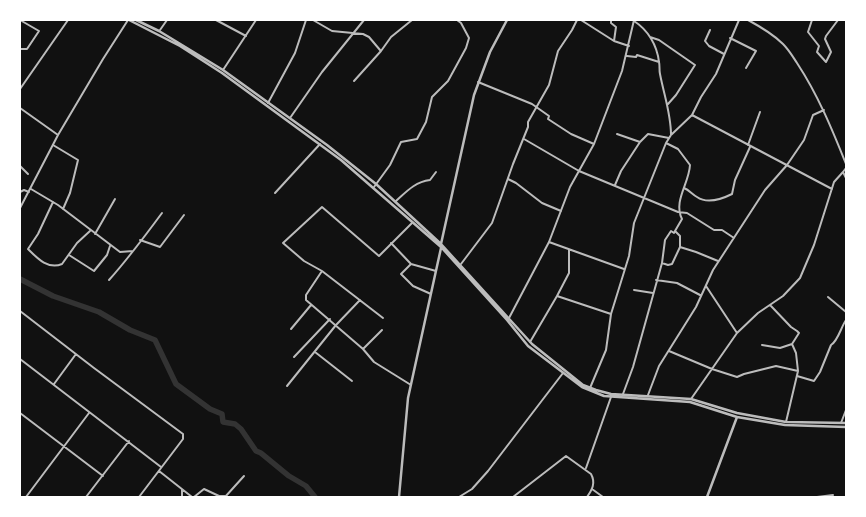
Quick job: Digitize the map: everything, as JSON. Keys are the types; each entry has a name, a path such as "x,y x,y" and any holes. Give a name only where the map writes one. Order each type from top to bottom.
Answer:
{"street":[{"path":"20,20 39,31 27,49 20,48"},
{"path":"20,89 68,20"},
{"path":"20,208 58,135 103,59 129,20 223,71 396,201 461,264 526,343 590,388 611,394 648,395 690,402 737,417 785,425 846,425"},
{"path":"136,20 160,31 223,71 327,145 375,185 413,222 441,245 530,342 563,373 589,391 611,397 691,399 737,413 786,422 841,423 846,425"},
{"path":"160,31 167,20"},
{"path":"216,20 246,36"},
{"path":"223,71 256,20"},
{"path":"268,103 296,54 306,20"},
{"path":"313,20 332,31 363,34 369,37 381,51"},
{"path":"290,119 322,72 352,32 364,20"},
{"path":"354,81 391,37 412,20"},
{"path":"375,185 390,165 401,142 416,139 426,122 432,97 448,81 456,68 469,38 461,23 457,20"},
{"path":"398,497 402,445 411,385 478,82 490,52 507,20"},
{"path":"461,264 492,223 528,127 528,122 553,76 558,52 577,20"},
{"path":"581,20 614,41 629,46"},
{"path":"612,20 611,23 616,27 614,41"},
{"path":"509,318 549,242 570,187 594,144 614,96 627,56 634,20 647,30 657,52 660,63 659,73 668,104 671,135"},
{"path":"590,388 606,350 611,314 629,256 634,223 666,143 671,135 692,116 701,97 716,74 739,20"},
{"path":"748,20 773,35 784,45 809,81 824,110 846,164"},
{"path":"812,20 808,32 820,46 817,52 826,62 831,52 825,39 838,20"},
{"path":"710,30 705,41 709,46 724,54"},
{"path":"650,37 659,40 695,65 668,104"},
{"path":"730,38 756,52 746,68"},
{"path":"627,56 636,57 637,55 660,63"},
{"path":"478,82 536,107 549,116 548,119 571,134 594,144"},
{"path":"20,108 58,135"},
{"path":"648,395 659,366 701,296 718,262 765,190 787,165 804,140 813,115 824,110"},
{"path":"684,188 697,197 710,200 732,194 760,112"},
{"path":"692,116 832,189"},
{"path":"617,134 640,142"},
{"path":"614,185 640,142 648,134 669,138"},
{"path":"524,138 538,148 580,171 644,198 651,199 678,212 687,213 714,230 722,230 734,238"},
{"path":"666,143 678,148 690,165 680,198 678,212 682,219 675,231"},
{"path":"53,144 78,160 70,193 63,209"},
{"path":"274,193 320,144"},
{"path":"20,166 28,174"},
{"path":"691,399 737,334 758,313 784,296 800,278 814,246 836,179 846,168"},
{"path":"396,201 420,181 430,180 436,172"},
{"path":"843,172 846,178"},
{"path":"508,179 542,202 561,210"},
{"path":"31,188 63,209 110,244 110,246 120,252 133,251"},
{"path":"20,192 24,190 29,192"},
{"path":"95,234 115,199"},
{"path":"53,202 38,234 28,249 50,266 62,264 77,243 90,230"},
{"path":"383,318 322,271 304,261 283,243 322,208 379,256 413,222"},
{"path":"109,280 123,265 162,213"},
{"path":"140,240 160,247 184,215"},
{"path":"623,394 633,367 662,263 665,240 671,231 674,233 675,231 680,236 680,247 672,264 662,263"},
{"path":"549,242 625,269"},
{"path":"391,243 411,264 436,271"},
{"path":"69,255 94,271 107,255 110,246"},
{"path":"680,247 718,262"},
{"path":"530,342 568,273 569,250"},
{"path":"411,264 402,274 413,286 431,294"},
{"path":"322,271 305,298 311,305 330,319 374,362 411,385"},
{"path":"656,280 677,283 701,296"},
{"path":"706,286 737,334"},
{"path":"634,290 653,293"},
{"path":"557,296 611,314"},
{"path":"828,297 846,312"},
{"path":"287,386 336,325 360,300"},
{"path":"291,329 311,305"},
{"path":"762,345 780,348 792,344 799,333 790,327 771,306"},
{"path":"20,311 183,434 183,439 139,497"},
{"path":"294,358 330,319"},
{"path":"797,376 814,381 820,372 830,345 834,343 846,320"},
{"path":"363,350 382,330"},
{"path":"786,422 798,371 796,353 792,344"},
{"path":"669,351 737,377 776,366 798,371"},
{"path":"315,352 352,381"},
{"path":"53,385 76,354"},
{"path":"20,359 129,441 161,468"},
{"path":"459,497 472,489 488,471 563,373"},
{"path":"586,469 611,397"},
{"path":"841,423 846,410"},
{"path":"20,413 103,476"},
{"path":"26,497 90,413"},
{"path":"707,497 737,417"},
{"path":"86,497 129,441"},
{"path":"513,497 564,456 568,456 586,469 593,478 592,489 587,497"},
{"path":"159,471 193,497 204,489 219,496 226,496 244,476"},
{"path":"182,489 182,497"},
{"path":"592,489 602,497"},
{"path":"817,497 833,494"}],"waterway":[{"path":"20,279 53,296 99,312 130,330 155,340 176,384 210,409 222,414 223,422 235,424 241,429 256,451 289,476 306,486 315,497"}]}
